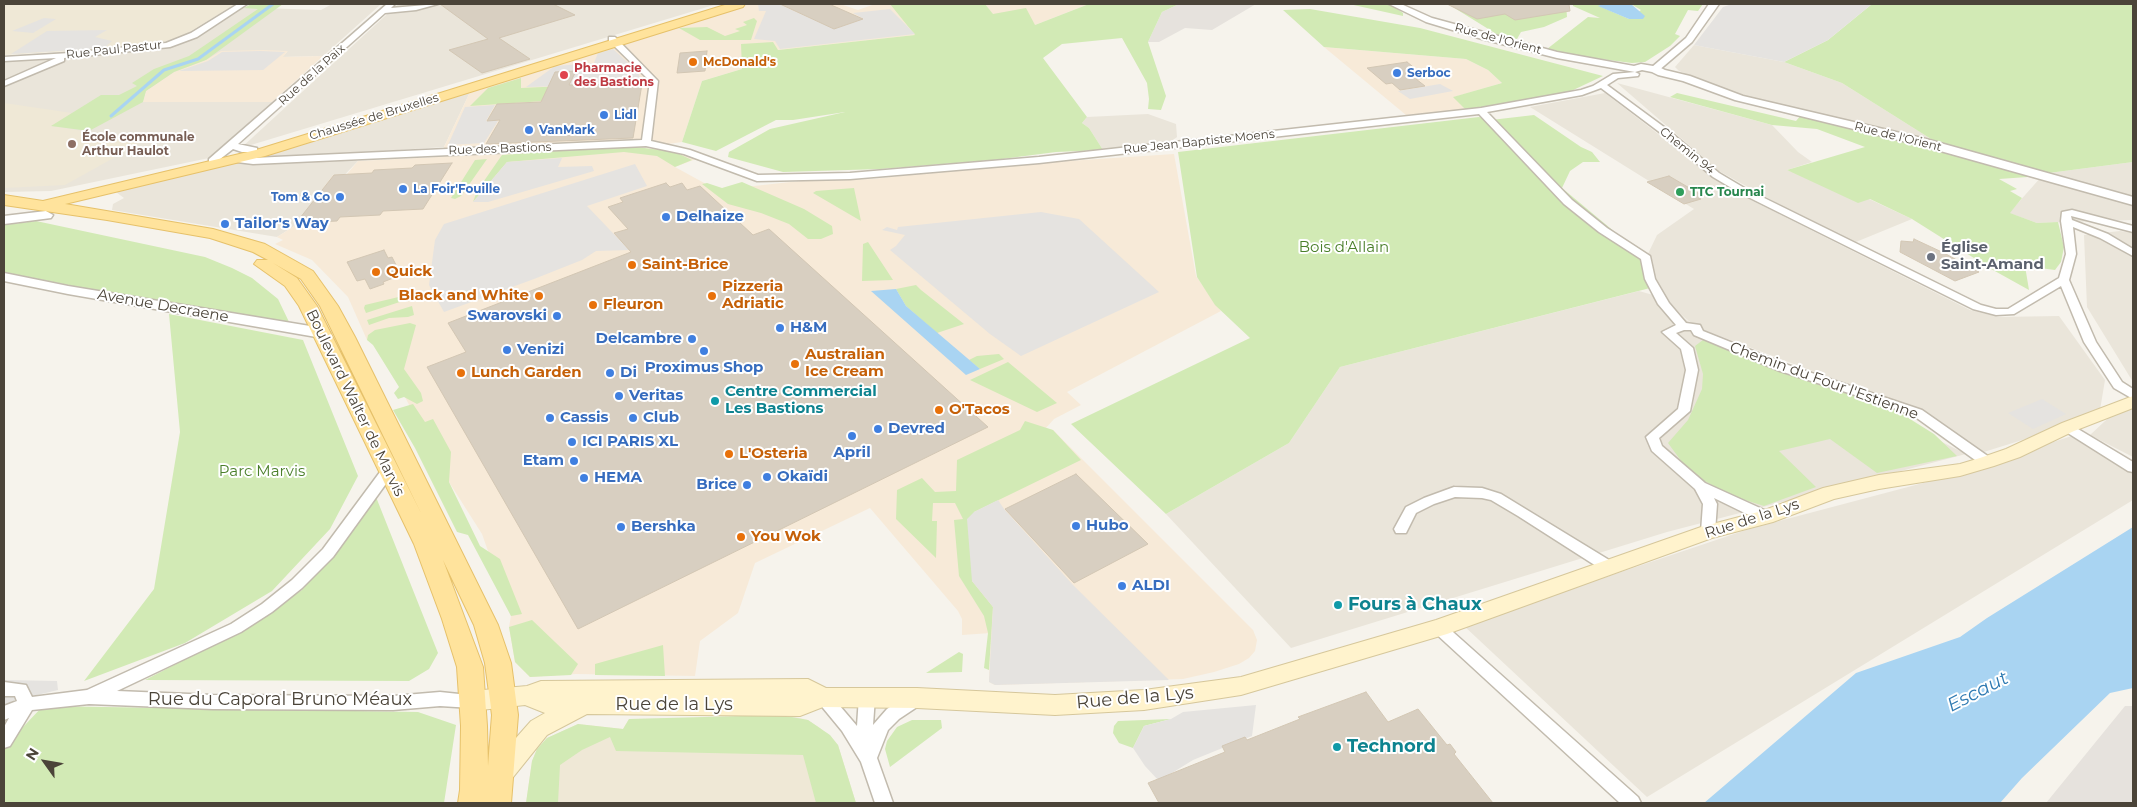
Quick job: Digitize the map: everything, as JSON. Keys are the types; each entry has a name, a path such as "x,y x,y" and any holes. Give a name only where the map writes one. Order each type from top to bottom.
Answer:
{"main road":[{"name":"Chaussée de Bruxelles","path":"14,208 254,150 614,41 725,4"},
{"name":"Chaussée de Bruxelles","path":"14,208 119,187 739,4"},
{"path":"107,215 96,205 105,194 119,187"},
{"path":"14,208 38,194 95,188"},
{"name":"Boulevard Walter de Marvis","path":"14,208 107,215 213,234 259,248 307,276 329,306 346,337 486,625 498,663 515,697 505,715 501,773 496,803"},
{"name":"Boulevard Walter de Marvis","path":"14,208 194,240 246,254 291,282 308,306 322,333 388,472 425,544 454,619 470,667 474,726 474,790 472,803"},
{"name":"Rue de la Lys","path":"515,697 546,704 800,706 822,697 867,697 1055,705 1172,697 1241,686 1439,628 1708,532 1766,517 1830,493 1878,482 1960,470 1987,462 2013,453 2068,427 2133,402"},
{"name":"Rue de la Lys","path":"472,701 515,697 541,690 808,688 822,697"},
{"path":"501,773 538,728 584,704"}],"street":[{"name":"Rue Paul Pastur","path":"4,60 166,45 194,35 243,4"},
{"name":"Rue de la Paix","path":"212,161 235,152 391,4"},
{"path":"382,11 416,8 434,4"},
{"name":"Rue de l'Orient","path":"1394,4 1416,16 1461,30 1557,55 1635,72 1645,78 1656,79 1663,76 1658,71"},
{"path":"1658,71 1689,40 1715,4"},
{"path":"614,41 654,80 646,144"},
{"path":"4,84 70,55"},
{"name":"Rue de l'Orient","path":"1658,71 1686,78 1763,104 1929,144 2133,201"},
{"name":"Rue Jean Baptiste Moens","path":"757,178 850,176 1039,160 1481,111 1582,92 1602,85 1616,76 1635,72"},
{"name":"Chemin 94","path":"1602,85 1636,109 1716,175 1743,191 1977,307 1996,312 2010,312 2064,280"},
{"name":"Chemin du Four l'Estienne","path":"1481,111 1568,202 1603,230 1646,258 1650,279 1664,304 1683,326 1696,327 1698,333 1784,368 1888,401 1918,413 1987,462"},
{"name":"Rue des Bastions","path":"235,152 253,161 646,144 666,146 687,152 757,178"},
{"path":"235,152 242,149 254,150"},
{"path":"2133,229 2072,213 2066,214 2071,254 2064,280 2090,342 2118,385 2133,396"},
{"path":"2066,221 2104,236 2133,253"},
{"name":"Avenue Decraene","path":"4,277 68,290 322,333"},
{"path":"1683,326 1668,332 1687,348 1692,370 1684,411 1652,437 1657,448 1700,486 1766,517"},
{"path":"2068,427 2133,468"},
{"path":"4,714 27,704 89,697 236,628 267,608 297,584 328,553 388,472"},
{"path":"1700,486 1710,504 1708,532"},
{"path":"1401,529 1411,510 1429,501 1454,492 1482,493 1496,497 1523,512 1610,567"},
{"path":"1439,628 1632,803"},
{"path":"4,689 20,690 27,704"},
{"name":"Rue du Caporal Bruno Méaux","path":"89,697 213,702 393,703 440,699 472,701"},
{"path":"822,697 848,726 869,761 884,803"},
{"path":"867,697 865,724 869,761"},
{"path":"869,761 875,739 882,725 893,714 917,698"},
{"path":"4,741 27,704"}],"shaded area":[{"path":"4,4 236,4 183,36 150,46 4,55"},
{"path":"332,4 380,5 323,56 282,57 287,52 206,60 146,91 143,102 272,102 209,158 51,191 4,192 4,56 85,50 183,36 230,7 321,10"},
{"path":"393,4 717,4 241,148 397,5"},
{"name":"Centre Commercial Les Bastions","path":"746,4 840,4 858,10 875,4 892,4 916,35 778,50 742,69 702,81 682,142 639,148 673,150 696,159 675,167 717,190 800,181 872,179 993,166 1174,154 1196,276 1221,311 1067,392 1081,405 1054,419 1046,428 1053,430 1253,630 1257,640 1255,651 1249,658 1239,664 1214,672 1183,679 995,685 989,682 991,633 962,635 962,619 958,611 870,508 755,563 738,613 700,641 695,676 576,674 530,677 515,662 509,627 511,616 482,534 449,482 377,343 367,340 348,297 312,260 275,244 283,240 277,237 296,225 333,175 347,174 358,161 437,157 444,147 470,92"},
{"path":"758,4 786,4 785,7 834,29 864,19 853,13 890,9 915,34 780,49 775,41 754,39 766,11 759,11"},
{"path":"985,4 1089,4 1035,25 992,14"},
{"path":"1179,4 1256,4 1212,30 1185,28 1159,42 1148,42 1162,12"},
{"path":"1732,4 1872,4 1828,40 1784,62 1694,45 1723,7"},
{"path":"44,18 56,19 33,33 12,31"},
{"path":"107,30 95,37 112,41 104,48 11,54 47,31"},
{"path":"1694,45 1784,62 1842,83 1939,144 1743,97 1679,71 1675,67"},
{"path":"1324,47 1466,59 1488,70 1502,83 1454,97 1466,110 1406,115"},
{"path":"613,49 638,72 642,84 526,87 555,66 594,63 598,53"},
{"path":"221,51 288,51 283,57 323,56 272,102 143,102 146,91 174,72 206,60"},
{"path":"222,52 285,52 263,70 179,71 208,61"},
{"path":"1617,83 1772,125 1798,152 1812,162 1787,170 1869,199 1912,219 1851,244 1719,171"},
{"path":"1440,84 1453,91 1410,99 1398,91"},
{"path":"470,92 444,147 274,158 266,155"},
{"path":"1605,93 1731,190 1970,310 1999,317 2059,316 2105,380 2099,416 1971,456 1910,408 1696,327 1677,311 1702,334 1862,402 1966,454 1667,532 1291,648 1166,514 1289,443 1340,367 1639,291 1660,297 1646,258 1657,235 1694,209 1530,107"},
{"name":"École communale Arthur Haulot","path":"4,103 72,113 52,126 144,141 65,185 4,188"},
{"path":"495,105 486,121 498,121 484,143 448,145 465,107"},
{"path":"1148,114 1176,124 1177,137 1169,143 1103,150 1089,128 1082,123 1087,117"},
{"path":"338,158 358,161 296,225 277,237 112,210 113,204 124,198 116,192 229,164"},
{"path":"562,158 558,167 592,166 594,171 488,202 473,202 507,162"},
{"path":"2133,162 2133,220 2037,223 2009,213 2042,176 2041,174"},
{"path":"635,164 647,186 587,206 629,250 596,251 582,260 444,312 429,285 435,240 444,224"},
{"path":"1041,212 1079,219 1159,292 1021,356 990,334 890,250 905,235 882,230 887,227 897,230 898,227"},
{"path":"2120,231 2133,233 2133,382 2087,307 2084,235"},
{"path":"2133,395 2133,457 2090,435"},
{"path":"2042,399 2066,414 2033,429 2008,413"},
{"path":"2081,433 2133,472 2133,500 1647,797 1463,625 1749,529 1942,478"},
{"path":"998,500 1073,585 1169,680 995,685 989,682 993,607 972,581 967,519 974,512"},
{"path":"4,680 57,681 58,690 12,701 4,709"},
{"path":"1256,705 1252,736 1193,760 1159,781 1145,766 1133,748 1144,726 1171,719 1183,712"},
{"path":"2125,706 2133,706 2133,803 2046,803"},
{"path":"795,717 808,720 820,728 838,745 856,803 526,803 532,761 537,749 547,738 578,724 623,729 629,719"}],"green space":[{"path":"251,4 283,4 206,60 174,72 146,91 143,102 89,131 51,126 101,95 119,95 137,86 132,83 154,69 189,56 258,9 244,8"},
{"path":"890,4 985,4 993,14 1026,8 1035,25 1089,4 1179,4 1162,12 1148,42 1166,96 1161,110 1148,109 1147,83 1122,38 1062,44 1043,58 1087,117 1082,123 1089,128 1103,150 1056,152 994,160 880,169 783,172 728,157 729,152 770,129 845,112 793,120 776,120 716,151 682,142 702,81 742,69 741,44 773,42 778,50 915,35"},
{"path":"1349,4 1390,4 1403,13 1403,16"},
{"path":"1448,4 1566,4 1567,17 1544,27 1521,32 1517,39 1498,35"},
{"path":"1573,4 1603,4 1599,6 1629,19 1641,10 1631,4 1703,4 1698,11 1688,10 1675,34 1680,36 1670,46 1645,62 1632,63 1577,56 1547,49 1588,17 1600,18 1573,6"},
{"path":"1872,4 2133,4 2133,162 2041,174 1939,144 1842,83 1784,62 1828,40"},
{"path":"1310,9 1420,28 1603,76 1569,92 1466,110 1453,97 1502,83 1488,70 1466,59 1324,47 1283,10"},
{"path":"754,18 757,21 751,40 700,40 679,28 707,27 725,36 740,31 735,29 747,25 743,22"},
{"path":"521,78 521,88 586,85 558,100 470,106 488,88"},
{"path":"1677,93 1796,121 1801,115 2042,176 1999,179 2017,189 2010,191 2022,198 2010,213 2037,223 2058,222 2064,247 2061,262 2055,270 2025,266 2029,290 1993,270 1912,219 1870,199 1858,203 1787,170 1865,147 1817,129 1772,125 1670,97"},
{"name":"Bois d'Allain","path":"1534,115 1581,147 1592,152 1600,162 1583,162 1570,171 1562,188 1646,258 1654,287 1340,367 1289,443 1166,514 1071,424 1250,338 1215,305 1197,277 1178,152 1479,117 1491,120"},
{"path":"629,146 675,152 692,160 675,167 657,156 624,152 507,162 473,202 477,191 502,155"},
{"path":"487,159 461,196 455,199 451,198 475,160"},
{"path":"742,182 804,209 832,226 833,234 821,239 808,239 789,224 761,213 728,204 702,184 707,183 722,188"},
{"path":"854,188 861,221 813,193 816,191"},
{"path":"36,221 205,257 252,278 278,299 290,324 93,290 4,272 4,225"},
{"path":"868,242 893,280 862,281 863,244"},
{"path":"916,285 964,324 937,333 906,306 896,289"},
{"path":"411,294 412,298 366,313 364,308 365,305"},
{"path":"412,306 414,315 408,317 389,318 369,325 367,320"},
{"name":"Parc Marvis","path":"169,314 303,340 358,476 330,529 272,591 185,643 84,681 154,589 180,432"},
{"path":"410,323 416,325 404,369 421,393 423,401 417,404 404,397 398,399 394,393 399,387 373,345 367,340 368,335 375,330"},
{"path":"1703,340 1793,376 1894,409 1934,434 1957,456 1877,473 1830,439 1779,451 1816,487 1764,506 1732,496 1690,473 1668,443 1688,420 1702,389 1703,374 1695,346"},
{"path":"999,354 1004,359 980,369 969,360 977,356"},
{"path":"1008,362 1057,403 1037,412 970,380"},
{"path":"413,404 425,422 433,419 451,452 449,482 480,546 500,559 522,614 511,616 468,535 457,532 415,448 393,410"},
{"path":"1025,421 1053,430 1081,460 974,512 972,581 993,607 989,670 984,668 988,633 984,616 959,576 954,520 963,519 955,503 933,503 932,521 937,521 936,558 896,519 897,490 922,478 935,492 956,491 957,460 1020,430"},
{"path":"376,497 438,653 429,669 409,681 145,680 248,627 302,590"},
{"path":"532,620 578,664 571,675 530,677 515,662 509,627"},
{"path":"663,645 665,676 595,675 595,664"},
{"path":"959,652 963,654 962,672 926,673"},
{"path":"43,706 418,712 456,725 444,803 4,803 4,747"},
{"path":"780,715 808,720 830,735 838,745 856,803 816,803 803,755 616,751 610,737 582,750 560,765 558,803 526,803 532,761 537,749 547,738 578,724 623,729 629,719"},
{"path":"1171,719 1144,726 1133,748 1119,743 1113,733 1114,726 1118,721"},
{"path":"912,720 941,720 942,728 890,767 885,749 887,741 897,727"}],"water":[{"path":"1603,4 1631,4 1645,16 1643,19 1629,19 1598,6"},
{"path":"896,289 906,306 980,369 966,375 871,291"},
{"name":"Escaut","path":"2133,527 2133,688 2110,693 2022,778 2000,803 1704,803 1856,673 1960,637 1987,618"}],"building":[{"path":"440,4 553,4 575,15 499,38 530,59 482,73 449,50 488,39"},
{"path":"780,4 829,4 863,19 834,29"},
{"path":"1447,4 1569,4 1570,11 1515,20 1505,14 1477,19"},
{"name":"McDonald's","path":"707,51 705,71 677,73 680,53"},
{"name":"Serboc","path":"1407,62 1427,78 1416,79 1425,86 1400,90 1392,83 1386,84 1367,68"},
{"path":"576,71 569,85 642,84 633,138 486,144 500,120 487,121 497,104 541,102 555,72"},
{"path":"452,163 423,209 383,211 380,215 340,217 337,221 296,223 334,175 372,173 374,170"},
{"name":"TTC Tournai","path":"1669,176 1703,196 1698,198 1701,199 1684,204 1647,182"},
{"name":"Centre Commercial Les Bastions","path":"666,183 670,187 682,183 687,190 700,186 753,235 769,229 988,427 578,629 427,367 466,352 448,323 631,252 614,233 628,229 608,207 623,202 620,198"},
{"name":"Église Saint-Amand","path":"1914,239 1979,272 1955,281 1900,252 1901,241 1913,242"},
{"name":"Quick","path":"384,250 388,258 392,257 401,275 370,289 365,279 357,281 347,262"},
{"name":"Hubo","path":"1076,474 1148,544 1074,583 1005,509"},
{"name":"Technord","path":"1366,692 1388,722 1418,709 1447,745 1450,744 1456,752 1454,754 1493,803 1159,803 1148,783 1225,752 1222,746 1245,737 1247,740 1300,719 1298,717"}],"waterway":[{"path":"111,116 164,70 198,59 273,4"}],"place":[{"name":"McDonald's","path":"693,62"},
{"name":"Serboc","path":"1397,73"},
{"name":"Pharmacie des Bastions","path":"564,75"},
{"name":"Lidl","path":"604,115"},
{"name":"VanMark","path":"529,130"},
{"name":"École communale Arthur Haulot","path":"72,144"},
{"name":"La Foir'Fouille","path":"403,189"},
{"name":"TTC Tournai","path":"1680,192"},
{"name":"Tom & Co","path":"340,197"},
{"name":"Delhaize","path":"666,217"},
{"name":"Tailor's Way","path":"225,224"},
{"name":"Église Saint-Amand","path":"1931,257"},
{"name":"Saint-Brice","path":"632,265"},
{"name":"Quick","path":"376,272"},
{"name":"Black and White","path":"539,296"},
{"name":"Pizzeria Adriatic","path":"712,296"},
{"name":"Fleuron","path":"593,305"},
{"name":"Swarovski","path":"557,316"},
{"name":"H&M","path":"780,328"},
{"name":"Delcambre","path":"692,339"},
{"name":"Venizi","path":"507,350"},
{"name":"Proximus Shop","path":"704,351"},
{"name":"Australian Ice Cream","path":"795,364"},
{"name":"Lunch Garden","path":"461,373"},
{"name":"Di","path":"610,373"},
{"name":"Veritas","path":"619,396"},
{"name":"Centre Commercial Les Bastions","path":"715,401"},
{"name":"O'Tacos","path":"939,410"},
{"name":"Cassis","path":"550,418"},
{"name":"Club","path":"633,418"},
{"name":"Devred","path":"878,429"},
{"name":"April","path":"852,436"},
{"name":"ICI PARIS XL","path":"572,442"},
{"name":"L'Osteria","path":"729,454"},
{"name":"Etam","path":"574,461"},
{"name":"Okaïdi","path":"767,477"},
{"name":"HEMA","path":"584,478"},
{"name":"Brice","path":"747,485"},
{"name":"Hubo","path":"1076,526"},
{"name":"Bershka","path":"621,527"},
{"name":"You Wok","path":"741,537"},
{"name":"ALDI","path":"1122,586"},
{"name":"Fours à Chaux","path":"1338,605"},
{"name":"Technord","path":"1337,747"}]}
